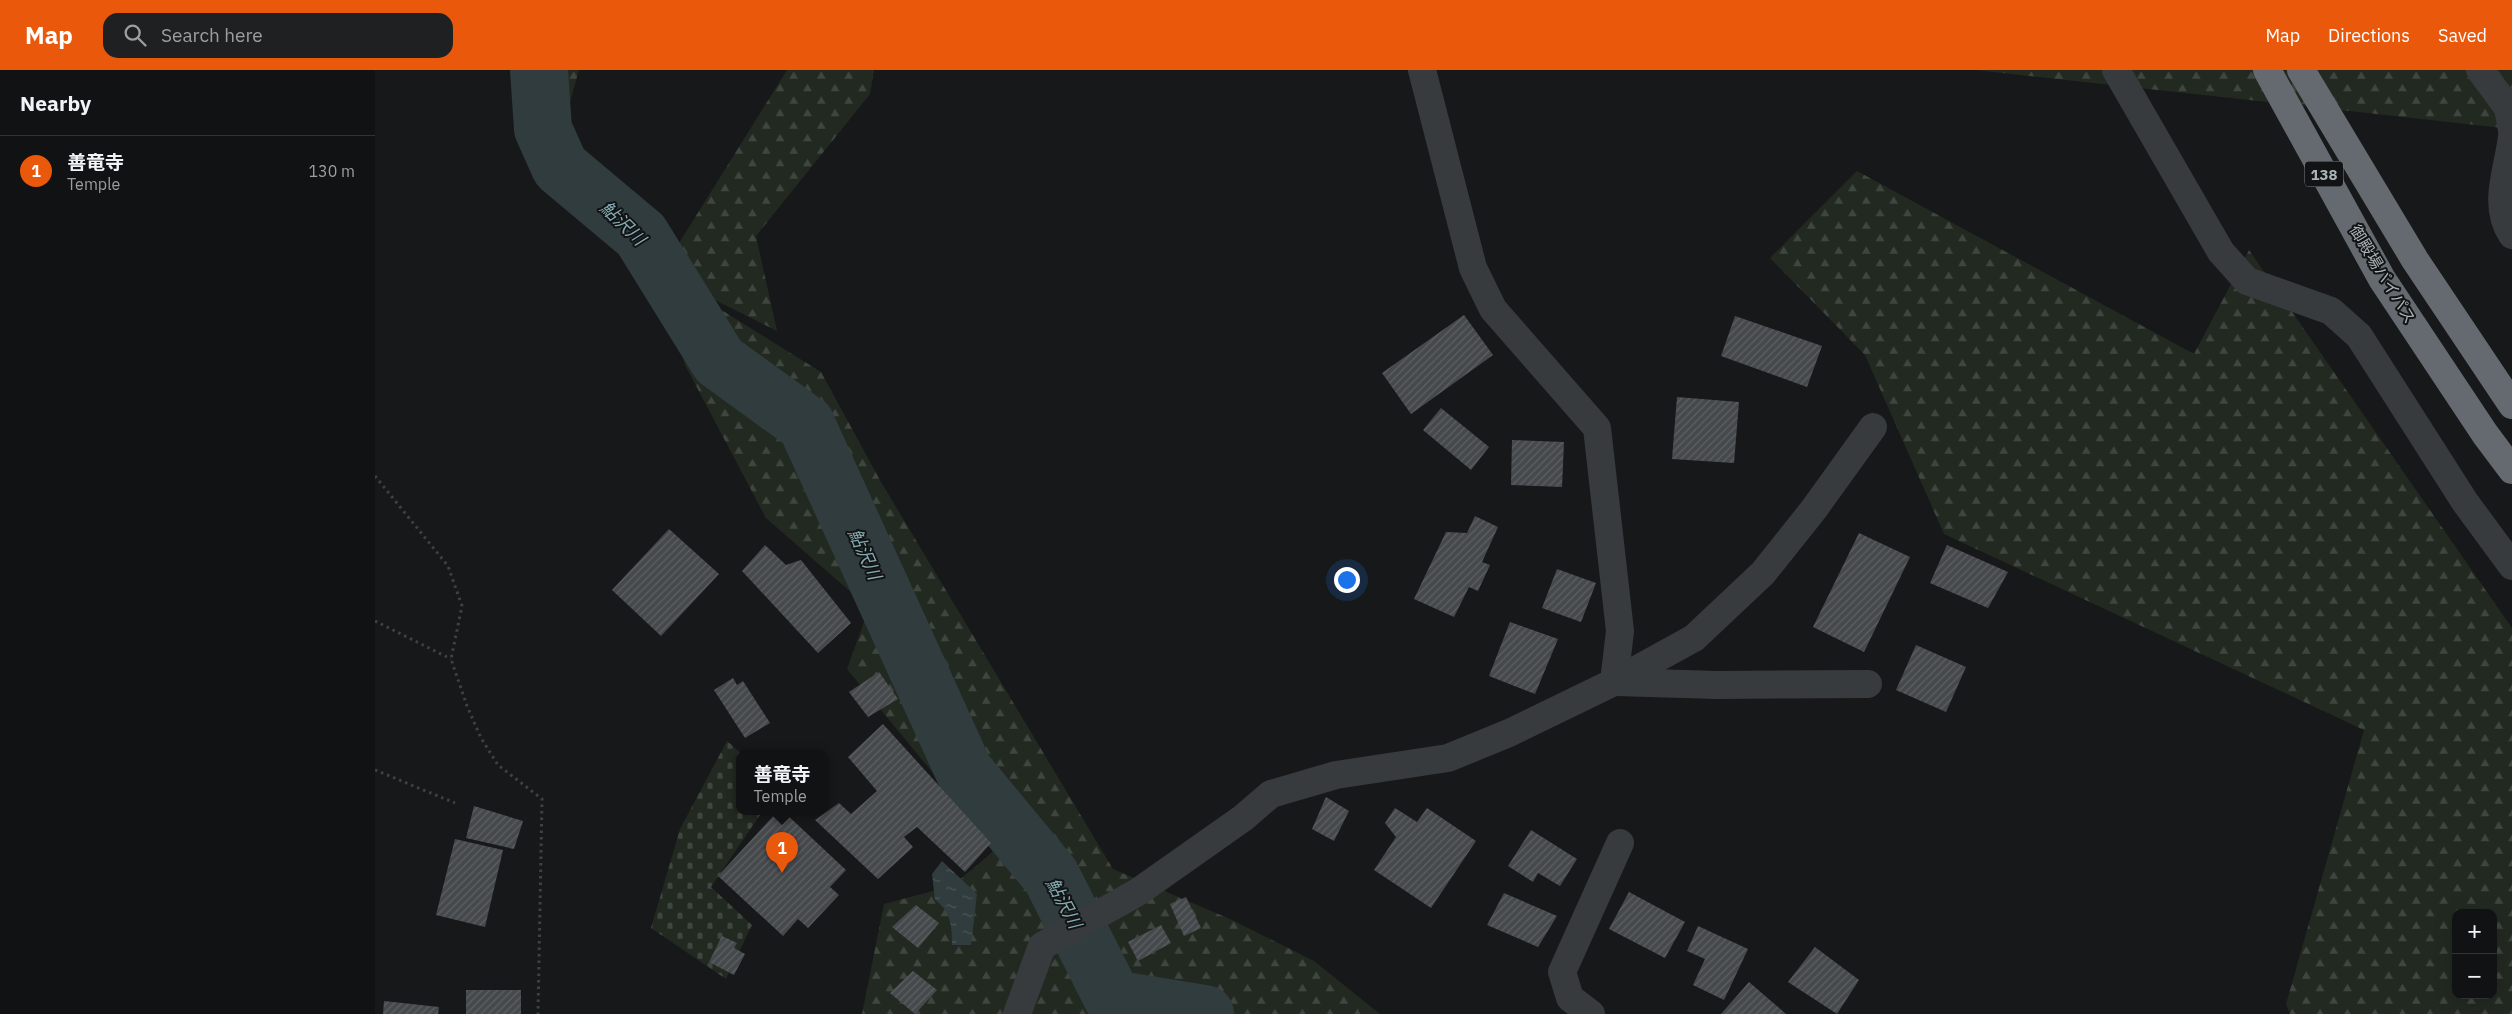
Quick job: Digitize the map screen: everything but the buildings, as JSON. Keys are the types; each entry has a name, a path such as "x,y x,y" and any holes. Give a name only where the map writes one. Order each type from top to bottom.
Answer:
{"highway":[{"path":"2247,70 2382,279"},
{"name":"御殿場バイパス","path":"2267,70 2382,279 2485,434 2512,470"},
{"name":"138","path":"2301,70 2415,260 2512,405"},
{"path":"2319,70 2415,260"}],"street":[{"path":"1422,70 1473,268 1493,309 1597,428 1620,631 1614,682"},
{"path":"2116,70 2221,252 2247,281 2331,311 2359,336 2465,502 2512,566"},
{"path":"2479,70 2508,108 2512,130"},
{"path":"2512,137 2509,160 2502,184 2501,207 2512,236"},
{"path":"1017,1014 1042,946 1138,892 1243,818 1271,794 1336,775 1448,758 1509,733 1614,682 1695,638 1763,573 1814,509 1873,427"},
{"path":"1614,682 1717,686 1868,684"},
{"path":"1591,1014 1570,998 1562,972 1620,843"}],"path":[{"path":"375,476 448,566 462,606 451,659 467,706 481,738 498,765 542,799 538,1014"},
{"path":"375,621 451,659"},
{"path":"375,770 455,803"}],"green space":[{"path":"553,70 579,70 566,116 649,277 561,134"},
{"path":"787,70 874,70 870,94 756,236 777,331 669,277 821,372 881,482 1113,869 1230,919 1314,961 1380,1014 862,1014 884,904 952,886 996,849 847,669 869,608 766,518 685,365 661,272"},
{"path":"1976,70 2512,70 2512,129"},
{"path":"1857,171 2194,354 2249,250 2512,628 2512,1014 2290,1014 2286,1004 2364,730 1944,534 1865,355 1770,258"},
{"path":"727,741 737,750 736,815 760,815 711,887 752,925 726,979 651,928 680,829"}],"water":[{"path":"942,861 977,894 971,945 952,945 952,931 949,919 944,909 935,900 932,874"}],"waterway":[{"name":"鮎沢川","path":"539,70 543,129 560,167 641,235 719,361 806,424 964,771 1051,876 1113,999 1205,1014"}],"place":[{"name":"善竜寺","path":"782,873"}]}
